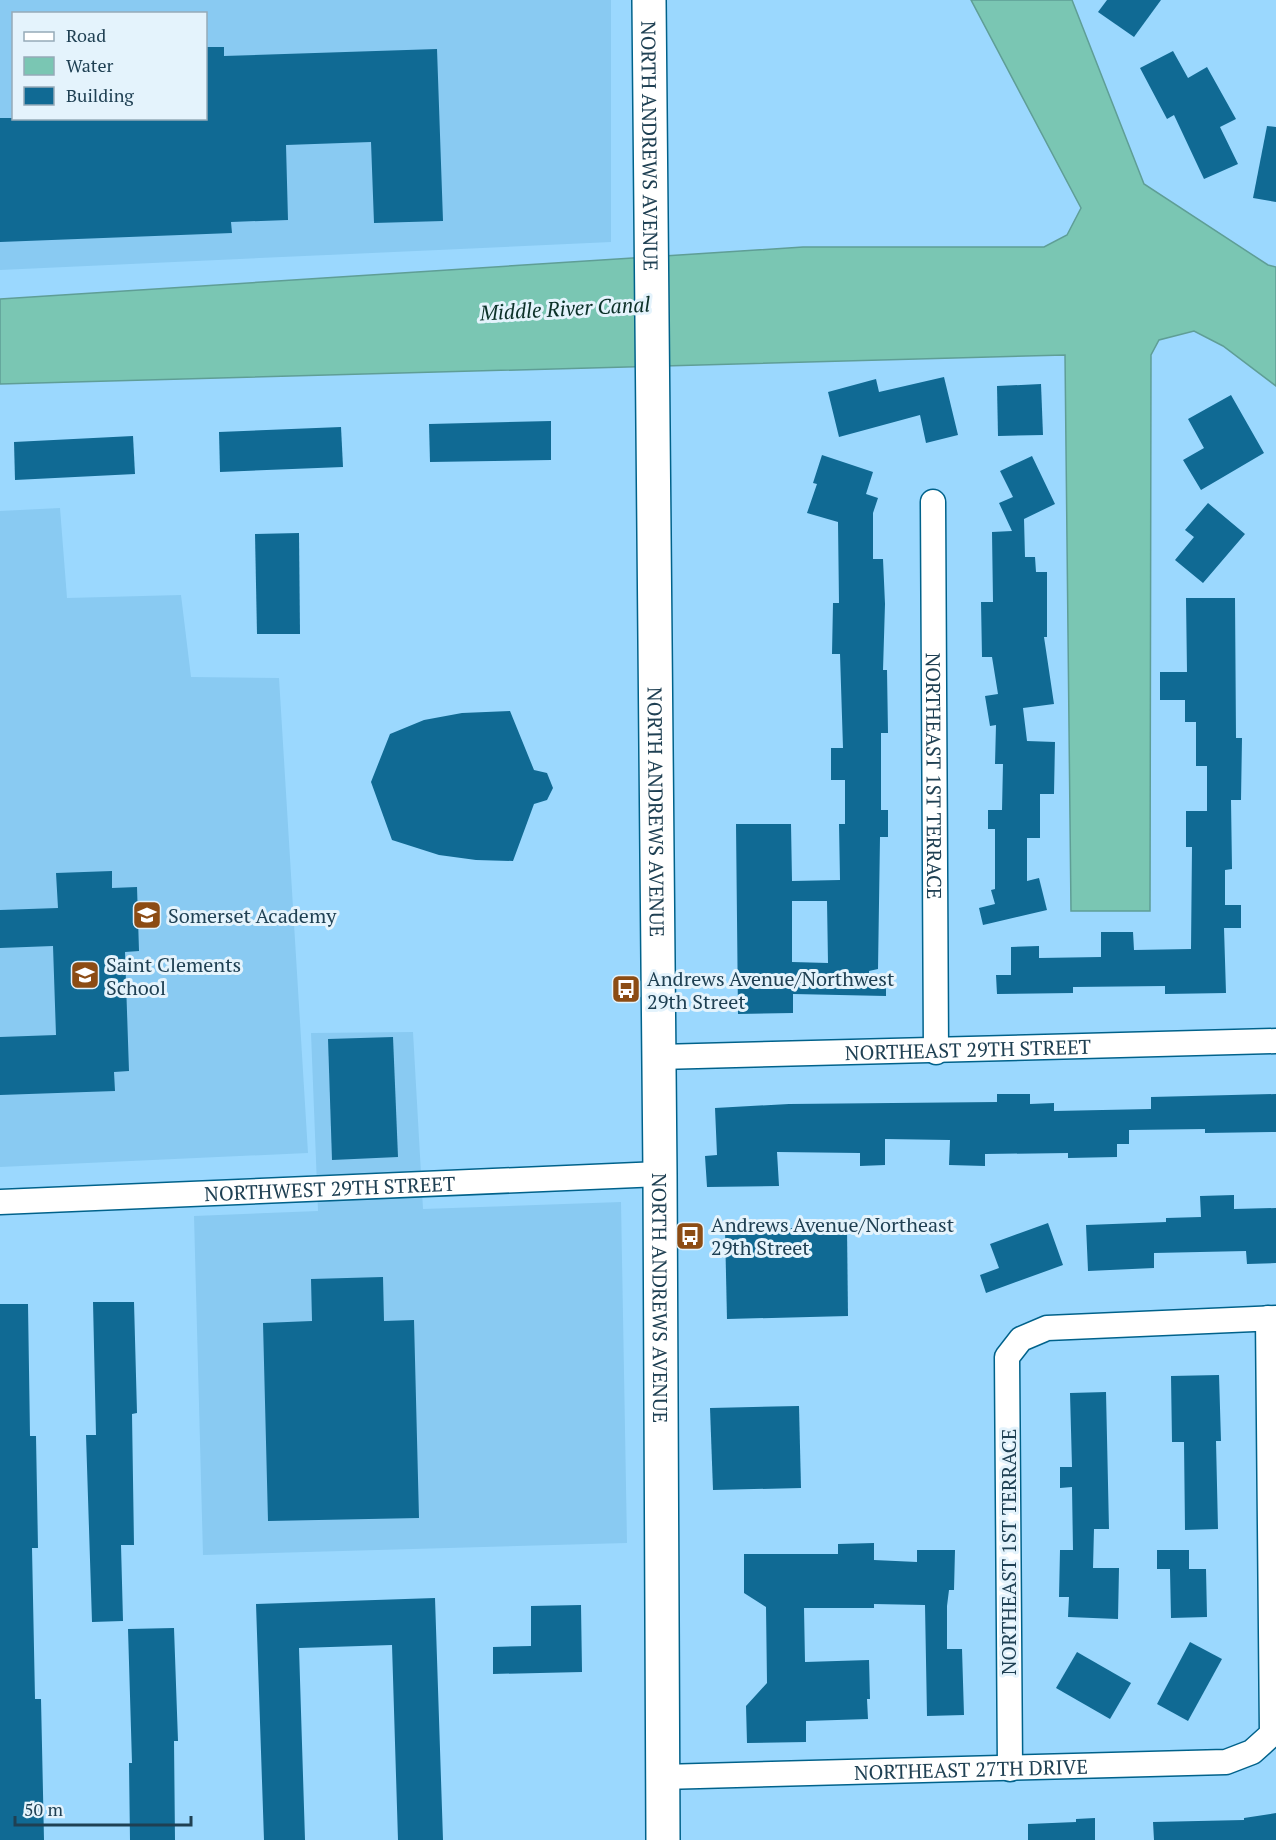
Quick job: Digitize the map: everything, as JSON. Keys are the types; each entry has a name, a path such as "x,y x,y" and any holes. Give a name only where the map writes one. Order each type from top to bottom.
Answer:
{"main road":[{"name":"NORTH ANDREWS AVENUE","path":"649,0 660,1174 663,1840"}],"street":[{"name":"NORTHEAST 1ST TERRACE","path":"933,502 936,1052"},
{"name":"NORTHEAST 29TH STREET","path":"659,1057 936,1052 1276,1041"},
{"name":"NORTHWEST 29TH STREET","path":"0,1202 660,1174"},
{"name":"NORTHEAST 1ST TERRACE","path":"1010,1769 1007,1356 1022,1339 1047,1328 1272,1318"},
{"name":"NORTHEAST 27TH DRIVE","path":"662,1777 734,1773 1010,1769 1226,1762 1252,1752 1272,1734 1272,1318"}],"shaded area":[{"path":"0,0 611,0 611,242 0,270"},
{"name":"Somerset Academy","path":"60,508 67,598 181,595 191,677 279,678 308,1153 0,1167 0,511"},
{"path":"413,1032 423,1209 621,1202 627,1543 203,1555 194,1216 318,1211 311,1033"}],"water":[{"name":"Middle River Canal","path":"971,0 1072,0 1144,184 1268,265 1276,267 1276,386 1223,346 1194,331 1159,340 1151,355 1150,911 1071,911 1065,355 0,384 0,299 803,247 1044,247 1067,235 1081,208"}],"building":[{"path":"1107,0 1161,0 1134,37 1098,12"},
{"path":"207,47 224,47 224,56 437,49 443,221 374,223 371,142 286,145 288,220 231,222 232,233 0,242 0,118 12,118 12,120 207,120"},
{"path":"1173,51 1188,78 1207,67 1236,119 1220,127 1238,164 1204,179 1174,115 1167,119 1140,68"},
{"path":"1267,126 1276,127 1276,202 1253,198"},
{"path":"944,377 958,435 926,443 920,415 839,437 828,392 876,379 879,392"},
{"path":"1041,384 1043,435 998,436 997,386"},
{"path":"1231,395 1264,453 1201,490 1183,460 1204,448 1188,419"},
{"path":"551,421 551,460 430,462 429,424"},
{"path":"341,427 343,467 220,472 219,432"},
{"path":"133,436 135,474 15,480 14,442"},
{"path":"822,455 873,472 866,494 878,498 873,513 873,559 883,559 885,604 883,670 887,670 888,733 881,733 881,810 888,810 888,837 880,837 878,969 869,971 869,975 886,975 886,996 793,994 793,1013 738,1014 736,824 791,824 792,881 840,880 839,824 845,824 845,780 831,780 831,748 843,748 840,654 832,654 833,603 839,603 838,522 807,513 817,484 813,483","holes":["792,901 827,901 828,963 792,962"]},
{"path":"1032,456 1055,504 1024,519 1025,557 1035,557 1036,572 1047,572 1047,637 1044,637 1054,704 1023,708 1027,741 1055,742 1054,794 1040,794 1040,838 1027,838 1027,881 1039,878 1047,910 983,925 979,908 995,904 991,890 995,889 995,829 988,829 988,810 1002,810 1003,764 995,764 996,725 990,726 985,696 998,694 992,657 982,657 981,602 993,602 992,532 1012,531 999,503 1013,497 1000,471"},
{"path":"1208,503 1245,534 1203,583 1175,560 1194,537 1185,530"},
{"path":"299,533 300,634 257,634 255,534"},
{"path":"1186,598 1235,598 1236,738 1242,738 1241,800 1231,800 1232,869 1225,870 1225,905 1241,905 1241,928 1224,928 1226,993 1165,994 1165,986 1073,987 1073,993 997,994 996,975 1011,975 1011,947 1039,946 1039,958 1101,957 1101,932 1133,932 1134,950 1191,949 1192,847 1186,847 1186,811 1207,811 1207,766 1196,766 1196,722 1185,722 1185,700 1160,700 1160,672 1187,672"},
{"path":"510,711 534,770 547,773 553,788 547,800 534,804 513,861 476,860 439,855 392,840 371,782 390,734 424,720 462,713"},
{"path":"112,871 112,888 137,887 139,951 125,952 129,1071 114,1072 115,1091 0,1095 0,1037 56,1035 53,946 0,948 0,910 58,908 56,873"},
{"path":"393,1037 398,1157 332,1160 328,1039"},
{"path":"997,1094 1030,1094 1030,1104 1054,1103 1054,1111 1151,1109 1151,1097 1276,1094 1276,1132 1205,1133 1205,1129 1129,1130 1129,1144 1117,1144 1117,1157 1068,1158 1068,1153 985,1154 985,1166 949,1165 950,1140 885,1139 885,1165 860,1166 860,1153 777,1152 779,1186 707,1187 705,1156 717,1155 715,1108 789,1104 997,1102"},
{"path":"1234,1195 1234,1209 1276,1208 1276,1263 1247,1264 1246,1251 1154,1253 1154,1268 1088,1271 1086,1225 1166,1222 1166,1218 1201,1217 1200,1196"},
{"path":"1048,1223 1063,1265 986,1293 980,1275 999,1268 990,1244"},
{"path":"847,1227 848,1316 727,1319 725,1229"},
{"path":"383,1277 384,1321 414,1320 419,1518 268,1521 263,1323 312,1321 311,1279"},
{"path":"93,1302 134,1302 137,1413 132,1414 134,1545 121,1545 123,1621 92,1622 86,1435 96,1435"},
{"path":"0,1304 28,1304 30,1436 36,1436 38,1548 32,1548 35,1699 41,1699 44,1840 0,1840"},
{"path":"1219,1375 1221,1441 1216,1441 1218,1529 1185,1530 1184,1442 1172,1442 1171,1376"},
{"path":"1106,1392 1109,1529 1094,1529 1093,1568 1119,1568 1118,1619 1068,1617 1069,1597 1059,1597 1060,1550 1073,1550 1072,1487 1060,1488 1060,1467 1072,1467 1070,1393"},
{"path":"799,1406 801,1488 713,1490 710,1408"},
{"path":"874,1543 874,1560 917,1562 917,1550 955,1550 954,1590 949,1590 947,1606 947,1649 962,1649 964,1715 927,1716 925,1605 874,1604 874,1608 804,1608 805,1662 869,1660 868,1719 806,1721 806,1742 747,1743 746,1706 767,1683 766,1607 744,1593 744,1554 838,1554 838,1544"},
{"path":"1157,1550 1189,1550 1189,1569 1206,1569 1207,1617 1171,1618 1170,1569 1157,1569"},
{"path":"435,1598 443,1840 398,1840 392,1645 299,1648 305,1840 264,1840 256,1604"},
{"path":"581,1605 582,1672 493,1674 493,1647 531,1646 531,1606"},
{"path":"174,1628 178,1741 174,1741 175,1840 130,1840 129,1763 132,1763 128,1629"},
{"path":"1190,1642 1222,1659 1188,1721 1157,1704"},
{"path":"1077,1652 1131,1683 1110,1719 1056,1688"},
{"path":"1276,1813 1276,1840 1154,1840 1153,1822 1244,1820 1244,1818"},
{"path":"1095,1818 1095,1840 1028,1840 1028,1824 1076,1822 1076,1819"}],"place":[{"name":"Somerset Academy","path":"147,915"},
{"name":"Saint Clements School","path":"85,975"},
{"name":"Andrews Avenue/Northwest 29th Street","path":"626,989"},
{"name":"Andrews Avenue/Northeast 29th Street","path":"690,1236"}]}
